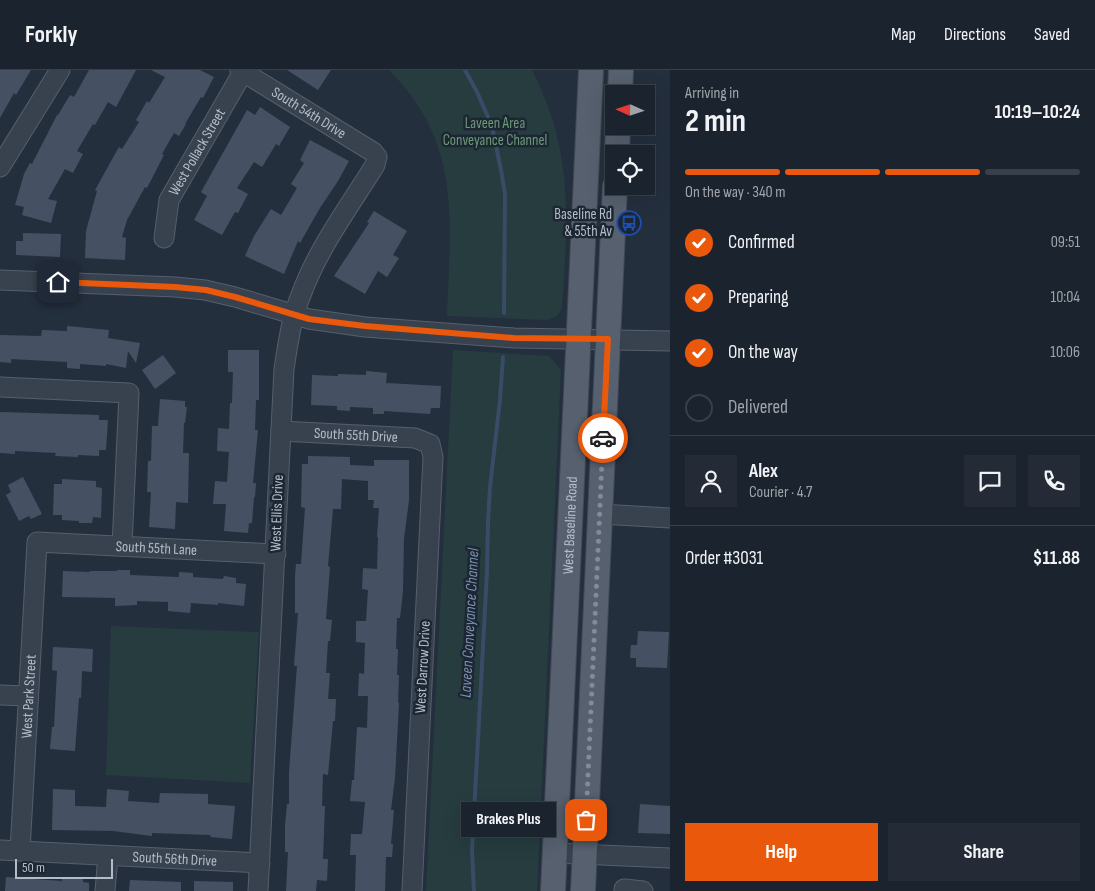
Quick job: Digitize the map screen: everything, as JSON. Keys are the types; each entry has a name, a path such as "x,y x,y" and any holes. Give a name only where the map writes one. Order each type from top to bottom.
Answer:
{"main road":[{"name":"West Baseline Road","path":"553,891 592,70"},
{"path":"620,85 621,70"},
{"name":"West Baseline Road","path":"582,891 615,195"}],"street":[{"path":"0,167 60,70"},
{"name":"South 54th Drive","path":"242,71 373,152 377,157"},
{"name":"West Pollack Street","path":"164,238 169,200 242,71"},
{"name":"West Ellis Drive","path":"258,891 284,369 294,316 301,293 318,258 375,165 377,157"},
{"path":"0,280 206,290 235,297 294,316 365,326 514,338 670,341"},
{"path":"0,387 129,393 122,546"},
{"name":"South 55th Drive","path":"281,431 415,438 430,444"},
{"name":"West Darrow Drive","path":"412,891 433,457 430,444"},
{"path":"600,514 670,518"},
{"name":"South 55th Lane","path":"37,542 276,554"},
{"name":"West Park Street","path":"20,851 37,542"},
{"path":"0,695 28,696"},
{"name":"South 56th Drive","path":"0,850 260,863"},
{"path":"555,853 670,858"},
{"path":"106,891 108,856"},
{"path":"624,891 624,889 644,891"}],"green space":[{"name":"Laveen Area Conveyance Channel","path":"389,70 532,70 546,100 555,129 562,158 565,186 566,245 562,308 558,315 548,320 447,316 450,248 449,216 447,185 441,156 430,126 413,98"},
{"path":"453,350 549,356 561,370 537,891 426,891"},
{"path":"111,626 259,632 250,783 106,775"}],"building":[{"path":"0,70 31,70 16,95 14,93 0,118"},
{"path":"89,70 136,70 116,107 108,102 95,125 93,124 77,151 83,154 73,173 65,169 48,199 57,201 51,223 22,215 24,207 15,205 24,174 30,163 32,164 57,115 70,95 74,97"},
{"path":"151,70 200,70 214,77 179,136 174,133 162,154 164,155 147,188 145,187 127,220 122,237 126,238 125,260 85,258 86,231 97,191 95,190 119,147 122,149 139,122 136,120 147,101 149,103 165,77"},
{"path":"287,70 331,70 318,90"},
{"path":"260,107 290,127 279,146 276,144 262,167 254,162 237,188 248,194 238,213 235,212 222,235 194,220 207,196 201,192 247,110 255,115"},
{"path":"310,140 349,161 300,243 298,241 284,274 245,256 254,236 271,209 281,215 297,188 291,184 304,163 300,160"},
{"path":"374,211 407,231 393,255 399,258 387,277 378,271 365,294 334,276 369,223 367,222"},
{"path":"23,233 61,234 60,257 16,255 16,241 23,241"},
{"path":"67,326 109,330 108,338 140,343 136,363 128,351 126,368 106,364 106,366 80,364 80,369 67,368 67,362 11,359 11,363 0,362 0,335 41,336 42,330 67,331"},
{"path":"228,350 259,350 259,400 256,400 255,430 258,430 253,483 256,483 252,523 249,523 248,533 224,531 226,504 213,504 215,481 227,482 229,452 217,451 218,428 229,429 230,403 232,403 233,372 228,372"},
{"path":"163,355 176,373 155,389 142,370"},
{"path":"366,371 387,373 386,383 441,386 440,408 431,408 430,414 384,411 384,414 373,414 373,408 350,407 350,411 337,410 337,406 311,405 312,375 366,375"},
{"path":"160,399 185,401 185,407 187,407 184,423 183,453 189,453 188,503 176,502 175,529 149,527 151,492 147,492 148,461 151,461 152,426 158,426"},
{"path":"0,412 99,415 99,420 108,420 106,450 99,450 99,456 78,455 78,457 55,456 56,453 15,451 15,454 0,453"},
{"path":"308,456 350,457 350,465 374,466 374,460 409,460 409,500 404,539 403,591 400,618 397,618 396,649 398,649 399,703 395,778 391,810 394,810 391,844 393,844 392,857 386,857 385,891 355,891 356,855 350,855 351,834 362,834 365,802 350,801 352,780 354,780 357,727 367,728 368,696 358,696 359,673 364,674 365,643 356,642 356,621 366,621 368,590 362,589 363,568 377,569 379,508 373,508 374,500 368,500 368,481 342,479 341,509 333,509 326,619 332,620 330,641 328,641 326,673 330,673 328,699 336,699 328,775 323,774 322,806 325,806 323,859 328,859 327,881 317,880 316,891 286,891 288,852 285,852 285,825 287,804 289,804 289,772 297,666 294,666 298,613 295,613 295,576 296,564 301,564 305,508 301,507 302,464 308,464"},
{"path":"23,477 42,514 31,519 29,516 19,521 6,495 11,492 8,485"},
{"path":"62,479 96,481 96,487 102,488 101,518 93,517 92,523 79,523 79,521 62,520 62,515 53,515 54,484 62,484"},
{"path":"130,570 130,575 179,577 179,572 193,573 193,577 223,579 224,576 236,578 236,583 246,584 244,606 218,603 218,605 191,603 190,613 168,611 168,602 137,601 137,605 115,606 115,598 62,597 63,571"},
{"path":"638,631 669,632 667,668 636,667 636,658 630,658 631,645 637,645"},
{"path":"53,647 93,649 92,672 82,671 75,751 50,749 52,727 54,727 57,671 52,670"},
{"path":"53,789 75,790 75,806 106,807 107,789 129,791 128,801 159,803 160,793 208,794 208,804 235,806 232,839 210,837 211,835 152,833 152,836 113,831 52,830"},
{"path":"640,804 670,806 670,834 638,833"},
{"path":"6,877 62,881 62,878 83,879 83,882 89,883 89,891 5,891"},
{"path":"130,880 181,882 181,891 129,891"},
{"path":"194,881 233,882 233,891 194,891"}],"waterway":[{"name":"Laveen Conveyance Channel","path":"465,70 492,126 505,194 504,313"},
{"name":"Laveen Conveyance Channel","path":"474,891 472,850 488,522 503,357"}],"way so far":[{"path":"586,820 603,438"}],"place":[{"name":"Baseline Rd & 55th Av","path":"629,223"},
{"name":"Brakes Plus","path":"586,820"}],"route":[{"path":"58,282 206,290 235,297 294,316 365,326 474,336 608,339 603,438"}]}
